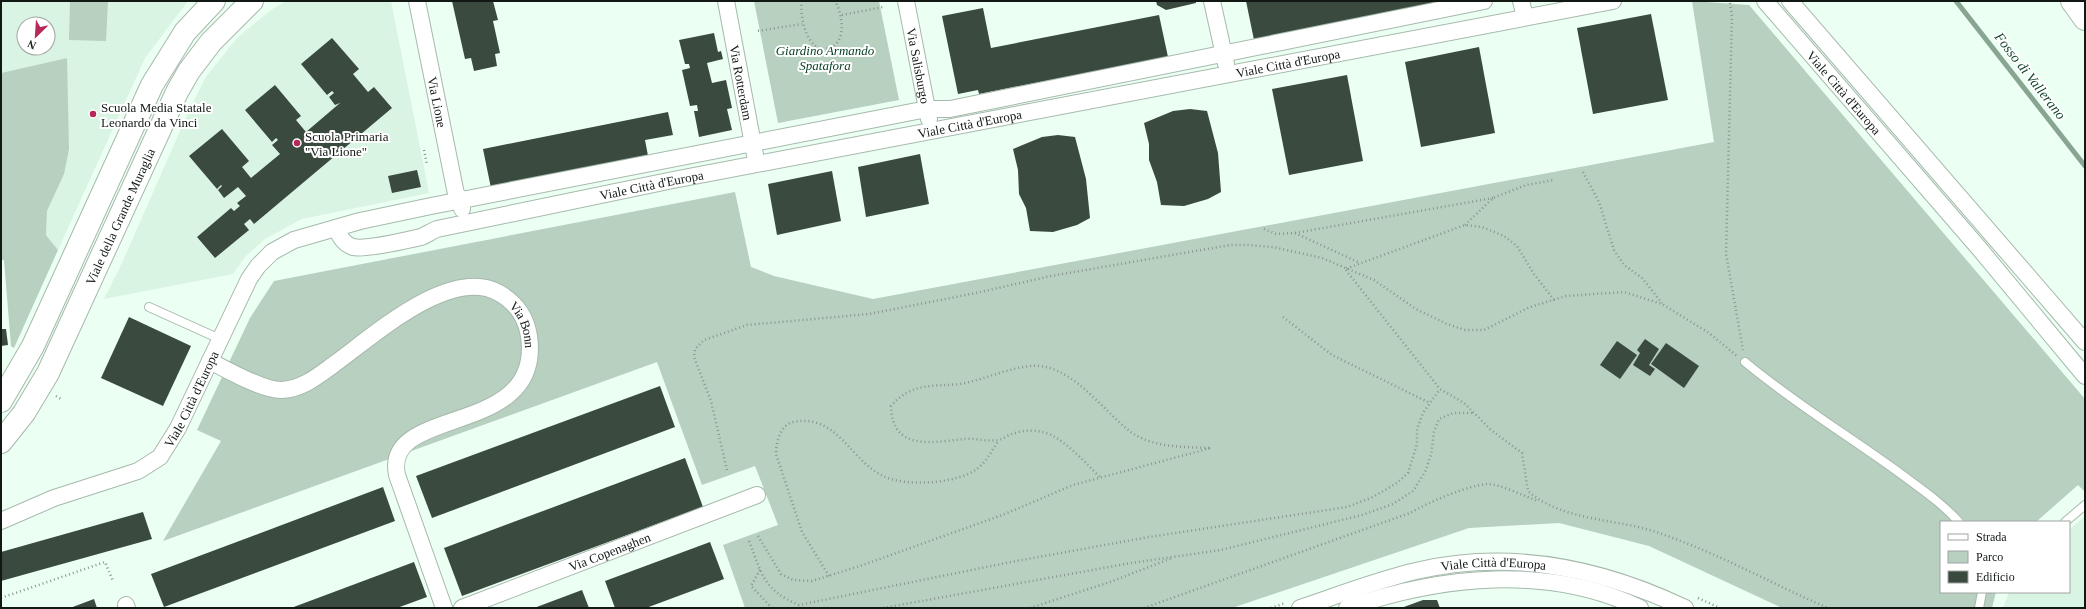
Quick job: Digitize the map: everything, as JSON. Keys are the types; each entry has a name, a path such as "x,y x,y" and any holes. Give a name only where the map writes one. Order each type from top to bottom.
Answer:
{"street":[{"name":"Viale della Grande Muraglia","path":"1,401 14,382 33,346 152,85 185,32 214,1"},
{"name":"Viale della Grande Muraglia","path":"1,442 24,413 48,373 106,251 172,101 186,75 218,32 252,1"},
{"name":"Via Lione","path":"417,1 456,194 462,200"},
{"name":"Via Rotterdam","path":"726,1 757,164"},
{"name":"Via Salisburgo","path":"906,1 932,130"},
{"path":"1212,1 1228,75"},
{"name":"Viale Città d'Europa","path":"1,521 54,498 138,471 155,461 168,446 175,434 245,284 269,254 277,248 294,240 337,229 360,221 462,200 927,109 950,109 1224,55 1484,1"},
{"path":"1521,1 1525,17"},
{"name":"Viale Città d'Europa","path":"337,229 340,237 347,244 354,247 365,247 422,236 437,229 757,164 1612,1"},
{"name":"Viale Città d'Europa","path":"1765,1 1852,86"},
{"name":"Viale Città d'Europa","path":"1790,1 1852,86 2027,290 2085,376"},
{"path":"462,200 462,224"},
{"name":"Via Bonn","path":"210,361 264,387 280,390 290,389 311,380 416,306 444,291 462,288 486,288 500,294 514,305 526,322 529,340 527,364 516,386 503,399 493,406 423,432 410,439 402,447 397,457 397,475 444,608"},
{"name":"Viale Città d'Europa","path":"2027,290 2085,342"},
{"name":"Via Copenaghen","path":"462,608 757,495"},
{"name":"Viale Città d'Europa","path":"1346,604 1417,570 1480,562 1522,562 1563,566 1602,576 1642,589 1685,608"},
{"name":"Viale Città d'Europa","path":"1300,608 1346,604 1424,586 1455,582 1503,579 1566,584 1602,594 1640,608"}],"lane":[{"path":"149,307 220,339"},
{"path":"1745,362 1789,396 1858,442 1946,508 1958,521"},
{"path":"2066,521 2085,505"},
{"path":"1979,608 1982,593"}],"path":[{"path":"802,1 802,24 806,34 813,43 824,49 835,45 840,36 842,15 835,1"},
{"path":"1730,3 1732,16 1726,254 1745,362"},
{"path":"842,15 882,8"},
{"path":"758,31 802,24"},
{"path":"424,150 427,165"},
{"path":"1583,172 1599,202 1614,250 1624,265 1642,278 1662,304"},
{"path":"1264,229 1276,234 1294,232 1493,198 1526,185 1554,180"},
{"path":"1345,269 1465,225 1493,198"},
{"path":"1465,225 1482,227 1504,236 1517,246 1534,274 1554,300"},
{"path":"1294,232 1361,263"},
{"path":"727,470 711,401 694,357 695,349 704,340 727,331 747,326 772,322 819,320 869,314 976,293 1051,276 1230,245 1273,247 1322,258 1374,280 1416,309 1447,324 1466,330 1484,330 1530,307 1566,296 1624,292 1662,304 1709,333 1745,362"},
{"path":"1345,269 1440,389 1464,403 1491,430 1522,453 1528,491 1539,501"},
{"path":"1283,318 1332,355 1430,403"},
{"path":"758,536 781,574 793,580 812,581 864,565 1005,514 1073,485 1101,478 1211,448 1174,446 1150,441 1127,430 1116,418 1066,374 1045,366 1025,366 981,380 913,389 899,397 891,406 891,417 895,427 901,435 927,443 964,439 999,440 1015,432 1031,430 1055,436 1101,478"},
{"path":"749,541 763,579 774,592 799,605 1011,562 1149,537 1347,507 1373,497 1397,483 1408,473 1417,444 1417,429 1424,413 1440,389"},
{"path":"883,608 1221,550 1362,515 1393,504 1413,491 1425,472 1431,455 1434,432 1439,419 1453,413 1475,413"},
{"path":"829,576 802,532 776,454 776,441 783,430 790,423 811,420 823,425 838,435 870,467 881,475 894,481 909,483 959,477 975,470 985,462 999,440"},
{"path":"1144,608 1410,514 1427,503 1488,484 1503,487 1564,511 1657,532 1678,539 1828,608"},
{"path":"1032,608 1110,582 1176,557"},
{"path":"1,598 105,562 112,580"},
{"path":"760,570 751,586 772,608"}],"shaded area":[{"name":"Scuola Media Statale Leonardo da Vinci","path":"1,1 188,1 145,58 58,250 46,235 47,211 64,174 67,58 1,73"},
{"name":"Scuola Primaria \"Via Lione\"","path":"286,1 391,1 429,193 302,219 265,239 246,256 233,274 104,299 122,263 187,115 205,78 237,38 271,10"},
{"path":"2085,516 2085,608 2003,608 2009,593 2070,593 2070,529"}],"green space":[{"path":"70,1 108,1 106,41 69,40"},
{"name":"Giardino Armando Spatafora","path":"754,1 879,1 899,100 778,123"},
{"path":"1692,1 1749,5 2085,399 2085,492 2078,485 2037,521 1940,521 1940,593 1996,593 1992,608 1782,608 1649,546 1559,523 1469,528 1232,608 745,608 723,545 778,525 755,466 702,485 657,362 163,541 221,441 197,430 250,318 274,281 735,192 751,267 774,276 873,299 1714,142"},
{"path":"67,58 69,149 64,174 47,211 46,235 58,250 14,348 11,346 4,260 1,260 1,73"}],"building":[{"path":"452,1 493,1 498,20 493,21 500,53 495,54 497,66 474,71 471,58 465,59"},
{"path":"1156,1 1196,1 1196,3 1166,10 1157,5"},
{"path":"1246,1 1438,1 1439,2 1254,40"},
{"path":"983,8 991,48 1159,15 1168,57 979,94 978,90 958,94 942,16"},
{"path":"1651,14 1668,100 1593,114 1577,28"},
{"path":"714,33 718,52 721,51 723,59 707,63 712,83 726,80 732,108 727,109 732,130 699,137 694,111 698,111 697,105 690,106 682,70 690,68 689,64 685,64 679,40"},
{"path":"332,38 359,69 353,74 368,92 374,87 392,108 254,224 250,219 244,224 249,230 215,258 197,237 231,208 234,211 240,206 237,203 246,196 238,187 224,198 218,190 222,186 221,185 217,189 189,156 222,129 249,161 242,167 251,178 280,154 272,145 278,140 276,138 272,142 245,110 275,85 301,116 296,120 306,132 340,103 335,105 329,97 334,93 332,91 327,95 301,64"},
{"path":"1479,47 1495,133 1421,147 1405,62"},
{"path":"1347,75 1363,161 1289,175 1272,89"},
{"path":"1190,109 1207,111 1218,153 1221,192 1208,199 1184,206 1161,205 1157,182 1149,160 1149,144 1144,123 1173,111"},
{"path":"668,112 673,135 645,140 649,161 492,193 483,149"},
{"path":"1058,135 1075,137 1086,179 1090,218 1077,225 1053,232 1030,231 1026,208 1019,194 1018,170 1013,149 1042,137"},
{"path":"920,154 929,204 866,217 858,167"},
{"path":"417,170 421,187 392,193 388,176"},
{"path":"832,171 841,221 777,235 768,184"},
{"path":"129,317 191,346 163,406 101,378"},
{"path":"1,329 6,329 8,345 1,346"},
{"path":"1645,339 1659,349 1649,365 1655,369 1650,376 1633,365 1640,353 1637,350"},
{"path":"1617,341 1637,355 1620,379 1600,365"},
{"path":"1666,343 1699,366 1684,388 1651,364"},
{"path":"660,386 675,427 432,518 416,476"},
{"path":"685,458 703,507 462,596 444,548"},
{"path":"383,487 395,521 164,607 151,574"},
{"path":"143,512 152,539 1,581 1,552"},
{"path":"710,542 724,579 646,608 615,608 605,581"},
{"path":"414,562 427,597 397,608 291,608"},
{"path":"582,590 589,608 534,608"},
{"path":"94,599 97,608 70,608"},
{"path":"1423,600 1437,600 1440,608 1401,608"}],"waterway":[{"name":"Fosso di Vallerano","path":"1956,1 2085,166"}],"place":[{"name":"Scuola Media Statale Leonardo da Vinci","path":"93,114"},
{"name":"Scuola Primaria \"Via Lione\"","path":"297,143"}]}
